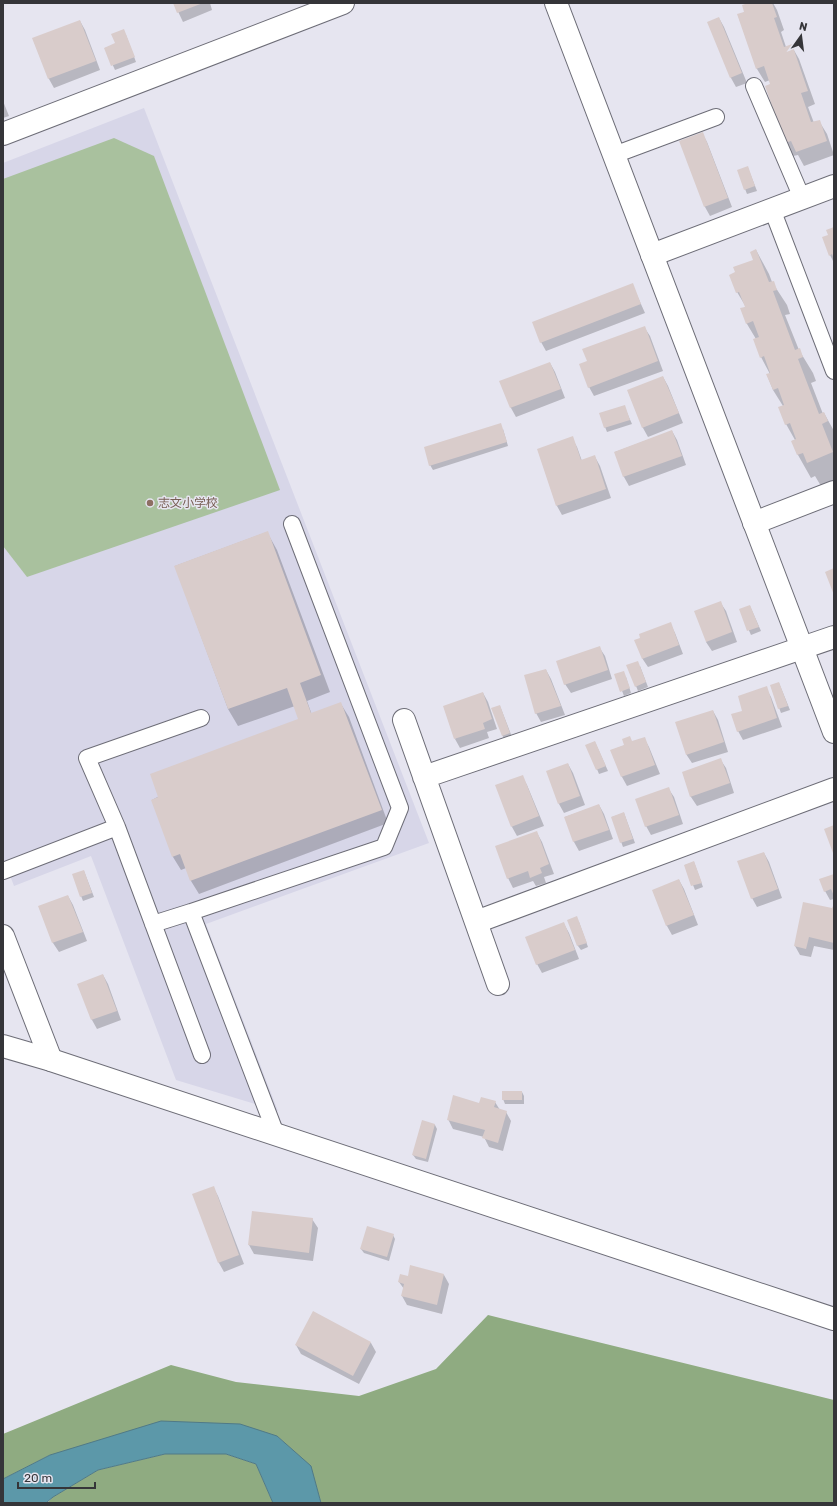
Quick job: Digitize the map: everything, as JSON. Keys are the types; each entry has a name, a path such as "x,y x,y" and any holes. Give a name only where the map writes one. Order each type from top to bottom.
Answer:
{"street":[{"path":"3,134 343,3"},
{"path":"556,3 834,732"},
{"path":"652,255 834,186"},
{"path":"754,523 834,492"},
{"path":"424,777 834,637"},
{"path":"404,720 498,984"},
{"path":"476,922 834,789"},
{"path":"3,936 51,1060"},
{"path":"3,1046 51,1060 834,1318"}],"lane":[{"path":"754,86 802,198"},
{"path":"614,155 716,117"},
{"path":"772,209 834,371"},
{"path":"153,924 384,847 400,808 292,524"},
{"path":"201,718 87,758 117,827 202,1055"},
{"path":"3,871 117,827"},
{"path":"191,912 276,1134"}],"shaded area":[{"name":"志文小学校","path":"144,108 429,843 206,924 278,1111 176,1080 91,856 14,886 3,857 3,163"}],"green space":[{"path":"114,138 154,156 280,490 27,577 3,546 3,179"},
{"path":"488,1315 834,1400 834,1503 321,1503 310,1466 277,1436 50,1455 3,1479 3,1434 171,1365 236,1382 359,1396 436,1369"},
{"path":"165,1454 226,1454 256,1464 273,1503 47,1503 53,1497 98,1470"}],"water":[{"path":"161,1421 240,1424 277,1436 311,1466 321,1503 273,1503 256,1464 226,1454 165,1454 98,1470 53,1497 46,1503 3,1503 3,1479 50,1455"}],"building":[{"path":"173,3 203,3 177,13"},
{"path":"748,3 772,3 777,17 774,18 784,47 792,44 808,91 801,93 811,122 820,120 827,141 796,152 791,141 785,143 765,86 770,84 764,66 756,69 737,14 744,12 742,5"},
{"path":"719,17 742,73 730,78 707,22"},
{"path":"80,20 96,61 48,79 32,38"},
{"path":"124,29 135,57 111,66 104,48 115,43 111,34"},
{"path":"703,132 728,198 704,207 679,141"},
{"path":"748,166 755,186 744,190 737,170"},
{"path":"834,227 834,259 832,254 829,256 822,237 828,235 826,230"},
{"path":"756,249 769,282 774,281 777,290 773,291 795,350 800,348 803,357 798,359 819,414 824,412 828,421 822,424 833,452 807,463 803,453 797,455 791,441 796,439 790,423 785,425 778,407 784,405 778,388 773,390 766,374 770,373 764,356 760,358 753,339 759,337 753,321 746,324 740,308 745,307 739,292 736,293 729,275 735,272 733,267 753,260 750,252"},
{"path":"633,283 641,304 540,343 532,322"},
{"path":"645,326 658,361 588,388 579,364 587,361 582,349"},
{"path":"550,362 561,389 510,408 499,381"},
{"path":"663,376 679,413 642,428 627,390"},
{"path":"625,405 630,420 604,428 599,413"},
{"path":"501,423 507,442 429,466 424,447"},
{"path":"672,430 682,456 623,477 614,452"},
{"path":"573,436 581,460 595,455 606,489 556,506 537,449"},
{"path":"268,531 321,675 300,683 311,713 341,702 382,810 190,881 180,854 172,857 151,800 158,797 150,774 298,719 287,688 228,709 174,566"},
{"path":"834,568 834,595 825,572"},
{"path":"721,601 732,632 706,642 694,611"},
{"path":"750,605 759,627 747,631 739,609"},
{"path":"671,622 679,645 642,659 634,640 640,638 639,634"},
{"path":"600,646 608,670 564,685 556,661"},
{"path":"638,661 646,682 635,687 626,665"},
{"path":"546,669 561,706 535,714 524,675"},
{"path":"624,671 630,688 620,692 614,674"},
{"path":"779,682 788,706 778,709 770,685"},
{"path":"767,686 777,718 737,732 731,714 742,711 738,696"},
{"path":"483,692 492,719 483,723 485,729 454,739 443,706"},
{"path":"500,705 510,733 502,736 491,708"},
{"path":"713,710 724,742 686,755 675,722"},
{"path":"630,736 632,741 645,737 655,765 621,777 610,750 624,745 622,739"},
{"path":"595,741 606,766 596,770 585,745"},
{"path":"721,758 730,783 690,797 682,772"},
{"path":"568,763 580,796 558,804 546,771"},
{"path":"523,775 539,816 511,827 495,785"},
{"path":"669,787 679,815 645,827 635,799"},
{"path":"599,804 609,830 573,842 564,817"},
{"path":"624,812 633,839 620,843 611,817"},
{"path":"834,825 834,853 833,853 824,829"},
{"path":"537,831 549,864 540,868 542,873 530,878 528,871 507,879 495,846"},
{"path":"764,852 778,889 751,899 737,861"},
{"path":"694,861 702,883 691,886 684,865"},
{"path":"84,870 92,893 80,897 72,874"},
{"path":"834,874 834,896 831,889 824,892 819,879"},
{"path":"679,879 694,915 666,926 652,890"},
{"path":"68,895 83,932 52,943 38,906"},
{"path":"803,902 832,908 834,904 834,943 809,937 806,949 794,946"},
{"path":"577,916 587,943 577,946 567,920"},
{"path":"564,922 575,950 536,965 525,937"},
{"path":"103,974 117,1011 91,1020 77,984"},
{"path":"502,1091 522,1091 522,1100 502,1100"},
{"path":"453,1095 479,1103 481,1097 496,1101 494,1107 507,1111 498,1143 482,1138 485,1130 447,1120"},
{"path":"422,1120 435,1124 426,1159 412,1155"},
{"path":"214,1186 239,1255 218,1263 192,1194"},
{"path":"252,1211 313,1218 309,1253 248,1245"},
{"path":"367,1226 394,1234 387,1257 360,1249"},
{"path":"410,1265 444,1274 437,1305 401,1296 404,1284 398,1282 400,1274 408,1276"},
{"path":"313,1311 371,1342 353,1376 295,1345"}],"place":[{"name":"志文小学校","path":"150,503"}]}
